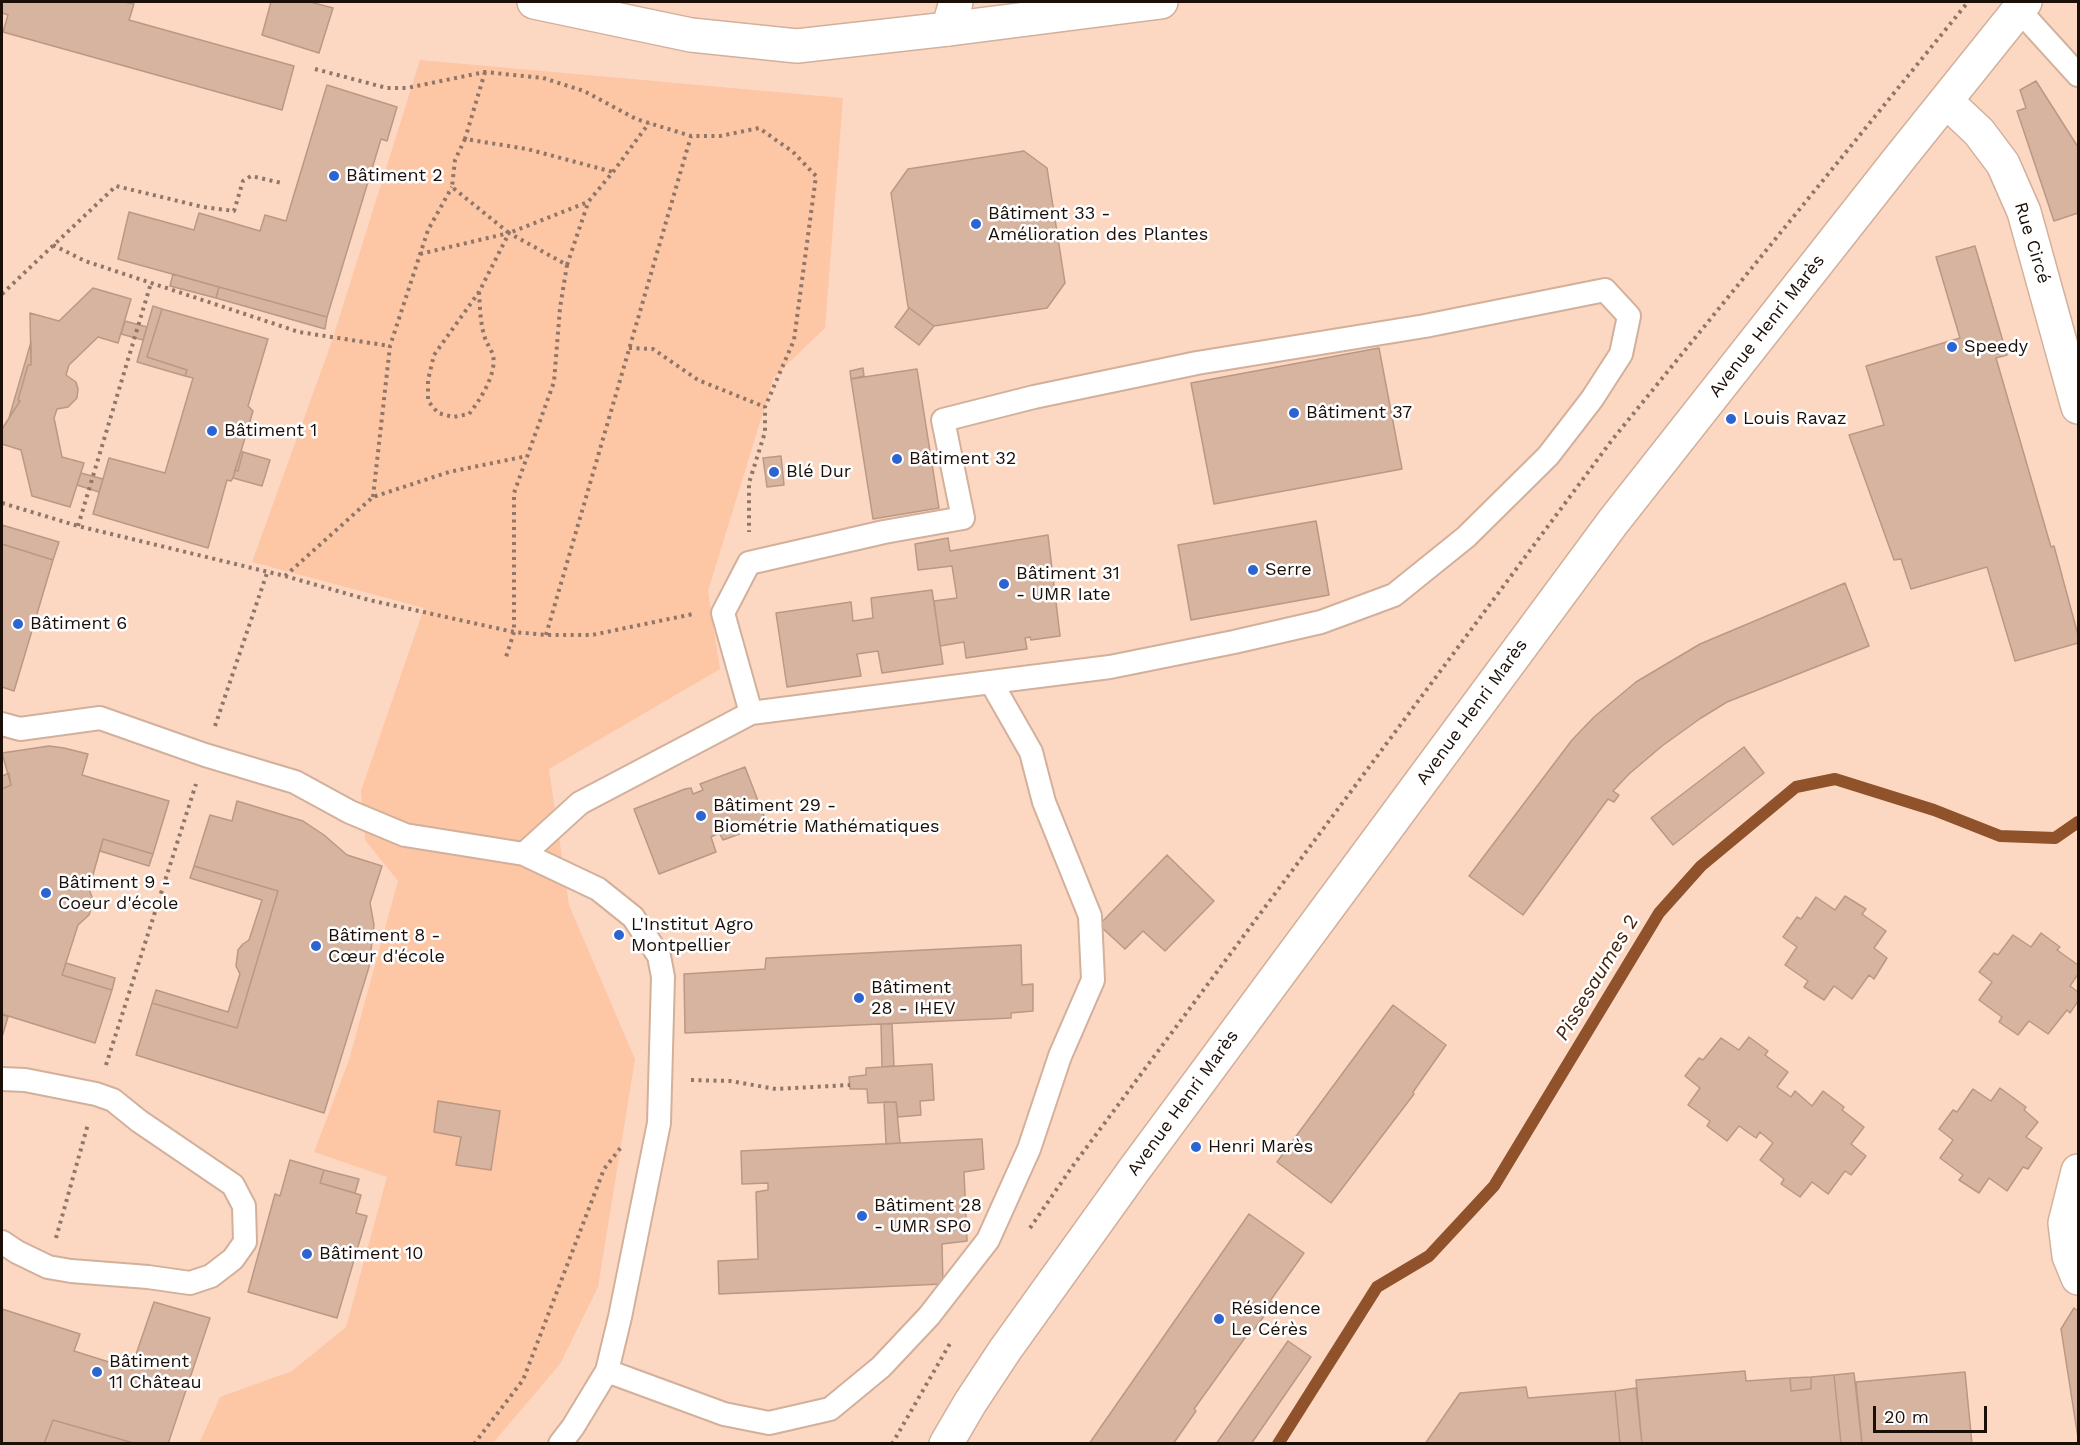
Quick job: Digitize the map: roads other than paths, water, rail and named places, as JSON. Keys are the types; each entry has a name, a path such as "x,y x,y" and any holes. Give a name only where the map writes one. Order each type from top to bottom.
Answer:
{"main road":[{"path":"534,2 691,35 797,46 952,15 1161,2"},
{"name":"Avenue Henri Marès","path":"946,1443 1005,1350 1127,1179 1606,531 1946,101 2018,4"},
{"name":"Rue Circé","path":"1946,101 1978,132 2008,173 2024,212 2079,407"},
{"path":"2079,1171 2065,1223 2069,1256 2079,1278"}],"lane":[{"path":"2018,4 2079,75"},
{"path":"524,854 580,803 751,713 1110,667 1321,622 1394,596 1466,537 1548,456 1592,399 1621,354 1629,316 1605,290 1425,326 1197,363 1034,397 943,420 963,518 884,532 749,563 723,613 751,713"},
{"path":"607,1371 724,1414 769,1423 830,1409 881,1367 929,1316 988,1240 1029,1149 1060,1056 1093,980 1090,916 1044,802 1031,752 991,682"},
{"path":"2,724 20,729 100,718 205,755 295,782 350,812 405,835 524,854 598,889 633,917 658,956 663,977 659,1123 607,1371 573,1427 560,1443"},
{"path":"2,1079 25,1080 96,1094 113,1100 139,1121 233,1185 244,1206 245,1242 233,1259 211,1276 190,1283 71,1271 48,1266 17,1252 2,1242"}],"waterway":[{"name":"Pissesaumes 2","path":"1278,1444 1377,1287 1429,1256 1494,1186 1659,913 1701,866 1796,787 1835,779 1934,810 2000,836 2055,838 2078,822"}],"place":[{"name":"Bâtiment 2","path":"334,176"},
{"name":"Bâtiment 33 - Amélioration des Plantes","path":"976,224"},
{"name":"Speedy","path":"1952,347"},
{"name":"Bâtiment 37","path":"1294,413"},
{"name":"Louis Ravaz","path":"1731,419"},
{"name":"Bâtiment 1","path":"212,431"},
{"name":"Bâtiment 32","path":"897,459"},
{"name":"Blé Dur","path":"774,472"},
{"name":"Serre","path":"1253,570"},
{"name":"Bâtiment 31 - UMR Iate","path":"1004,584"},
{"name":"Bâtiment 6","path":"18,624"},
{"name":"Bâtiment 29 - Biométrie Mathématiques","path":"701,816"},
{"name":"Bâtiment 9 - Coeur d'école","path":"46,893"},
{"name":"L'Institut Agro Montpellier","path":"619,935"},
{"name":"Bâtiment 8 - Cœur d'école","path":"316,946"},
{"name":"Bâtiment 28 - IHEV","path":"859,998"},
{"name":"Henri Marès","path":"1196,1147"},
{"name":"Bâtiment 28 - UMR SPO","path":"862,1216"},
{"name":"Bâtiment 10","path":"307,1254"},
{"name":"Résidence Le Cérès","path":"1219,1319"},
{"name":"Bâtiment 11 Château","path":"97,1372"}]}
